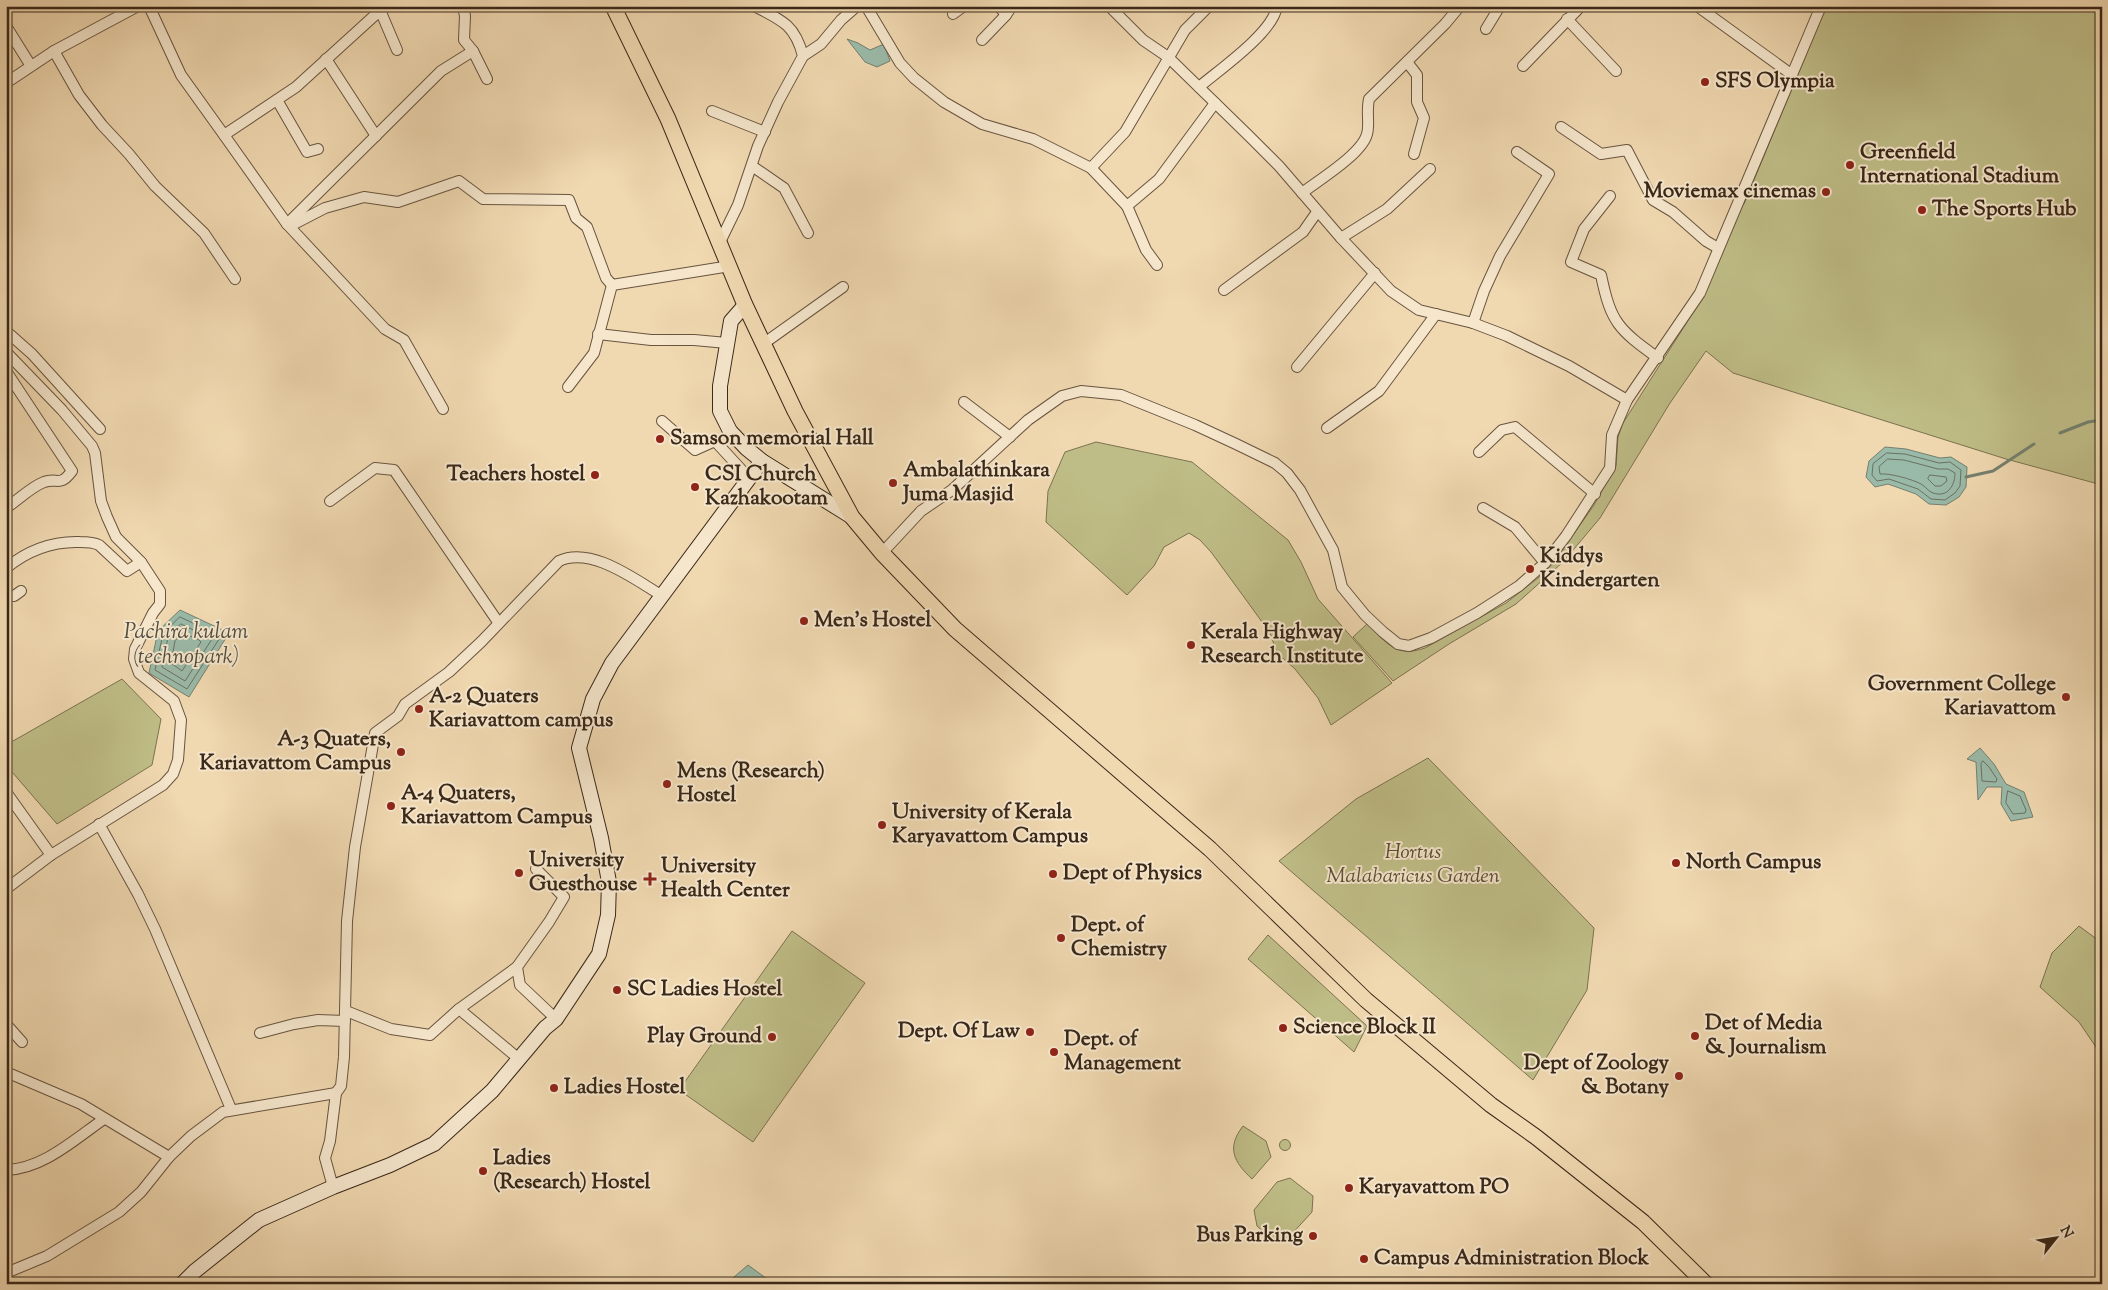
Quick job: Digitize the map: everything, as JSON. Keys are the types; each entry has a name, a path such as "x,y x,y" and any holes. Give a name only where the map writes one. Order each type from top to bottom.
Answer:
{"main road":[{"path":"613,6 668,119 745,305 794,411 852,517 882,553 955,628 1210,848 1366,1000 1491,1105 1536,1137 1643,1222 1706,1284"},
{"path":"745,305 731,321 720,386 720,411 730,431 762,461 852,517"},
{"path":"182,1284 195,1271 259,1220 333,1187 390,1165 434,1144 492,1091 556,1019 599,954 608,915 609,882 601,838 578,748 593,700 612,663 762,461"}],"street":[{"path":"6,83 54,51 138,6"},
{"path":"148,6 181,75 287,224 385,329 404,340 443,409"},
{"path":"463,6 465,16 464,40 473,51 487,79"},
{"path":"754,6 788,26 798,39 803,56"},
{"path":"720,244 738,205 778,102 803,56 821,44 841,20 857,6"},
{"path":"866,6 900,63 914,78 944,102 982,124 1033,140 1090,168 1127,206 1146,250 1157,265"},
{"path":"953,14 964,6"},
{"path":"982,40 1009,10 999,6"},
{"path":"1109,6 1143,40 1168,57 1265,152 1340,238 1392,291 1420,310 1473,324 1507,336 1569,366 1627,400"},
{"path":"1090,168 1125,132 1185,30 1209,6"},
{"path":"1199,88 1266,29 1276,14 1277,6"},
{"path":"1302,193 1358,149 1368,132 1366,111 1369,99 1446,24 1460,6"},
{"path":"1486,29 1500,6"},
{"path":"1523,66 1581,6"},
{"path":"1697,6 1792,74"},
{"path":"882,553 922,511 952,490 1028,420 1062,396 1081,391 1121,395 1195,425 1261,456 1287,473 1300,490 1333,550 1342,587 1365,616 1398,644 1409,646 1431,638 1476,613 1519,586 1545,563 1595,494 1610,468 1612,435 1627,400 1658,358 1700,293 1820,6"},
{"path":"224,134 296,87 382,8 397,50"},
{"path":"1567,19 1616,71"},
{"path":"6,26 31,66"},
{"path":"54,51 79,95 102,125 129,154 154,186 204,233 235,279"},
{"path":"287,224 440,71 473,51"},
{"path":"326,59 376,136"},
{"path":"1407,62 1416,75 1417,102 1424,118 1414,154"},
{"path":"277,100 307,152 318,149"},
{"path":"1127,206 1159,179 1215,103"},
{"path":"712,112 765,132"},
{"path":"1561,127 1601,154 1627,150 1652,200 1673,212 1706,241 1718,248"},
{"path":"1473,324 1484,291 1500,256 1549,174 1517,152"},
{"path":"752,166 784,188 808,233"},
{"path":"1340,238 1387,209 1430,169"},
{"path":"287,224 294,224 325,208 364,197 398,202 459,181 483,199 569,200 576,218 587,227 606,278 612,285"},
{"path":"1610,196 1584,229 1572,262 1601,275 1607,305 1618,325 1636,342 1658,358"},
{"path":"1224,290 1303,232 1317,212"},
{"path":"612,285 730,266"},
{"path":"1297,367 1374,273"},
{"path":"568,387 594,353 612,285"},
{"path":"763,344 843,288"},
{"path":"1327,428 1379,391 1436,314"},
{"path":"6,331 32,354 100,430"},
{"path":"598,334 651,340 694,340 727,343"},
{"path":"6,352 62,410 92,446 95,453 101,501 116,537 141,562 160,591 160,604 153,613 135,649 134,659 139,673 169,696 178,708 181,720 180,751 173,774 163,785 51,855 6,889"},
{"path":"6,371 72,471 64,480 59,482 44,482 6,508"},
{"path":"964,402 1010,437"},
{"path":"662,421 695,450 715,441 749,478"},
{"path":"1480,452 1502,430 1515,427 1595,494"},
{"path":"330,501 375,468 394,470 498,622"},
{"path":"1483,508 1516,527 1545,563"},
{"path":"6,568 46,546 66,541 95,543 127,571 141,562"},
{"path":"333,1187 324,1158 330,1141 336,1093 341,1086 345,1016 346,920 355,847 375,733 398,716 405,704 448,672 481,642 498,622 559,561 576,556 593,560 620,571 661,595"},
{"path":"6,596 14,596 21,591"},
{"path":"6,792 51,855"},
{"path":"99,824 155,929 231,1109"},
{"path":"260,1033 294,1024 345,1016 430,1036 459,1009 517,967 549,922 564,896 536,869"},
{"path":"517,967 520,985 556,1019"},
{"path":"459,1009 520,1059"},
{"path":"6,1024 22,1042"},
{"path":"6,1072 81,1104 169,1157"},
{"path":"6,1273 46,1256 120,1212 141,1192 169,1157 191,1136 223,1112 231,1109 336,1093"},
{"path":"6,1170 24,1168 61,1150 104,1118"}],"green space":[{"name":"The Sports Hub","path":"1828,6 2102,6 2102,485 2006,459 1733,373 1706,351 1670,403 1600,518 1563,562 1516,604 1449,644 1393,681 1353,637 1367,624 1386,643 1399,650 1415,651 1425,648 1506,603 1543,574 1555,561 1594,505 1616,466 1618,437 1623,423 1701,300 1741,204 1744,204 1819,22"},
{"path":"1096,442 1192,462 1288,540 1301,562 1318,599 1392,683 1331,725 1318,698 1295,669 1277,653 1270,633 1211,552 1200,540 1189,533 1164,547 1154,566 1127,595 1046,522 1048,491 1065,452"},
{"path":"122,679 161,719 152,765 57,824 6,765 6,745"},
{"name":"Hortus Malabaricus Garden","path":"1428,758 1594,928 1587,990 1533,1080 1279,861 1356,799"},
{"path":"2079,926 2102,943 2102,1056 2079,1022 2040,987 2052,953"},
{"name":"Play Ground","path":"792,931 865,983 753,1142 679,1090"},
{"path":"1268,935 1367,1026 1354,1052 1248,959"},
{"path":"1243,1126 1266,1141 1271,1157 1252,1179 1241,1167 1234,1154 1235,1141"},
{"path":"1285,1139 1291,1145 1285,1151 1279,1145"},
{"path":"1290,1178 1313,1196 1312,1212 1289,1237 1272,1239 1257,1226 1254,1210 1277,1182"}],"water":[{"path":"847,39 870,50 884,44 890,61 877,67 865,62"},
{"path":"1885,447 1906,449 1940,458 1951,457 1967,467 1966,487 1959,497 1946,505 1929,504 1916,494 1888,484 1875,487 1866,477 1869,461"},
{"name":"Pachira kulam (technopark)","path":"180,610 229,633 189,697 149,673 158,631"},
{"path":"1980,748 1994,764 2006,784 2024,792 2033,817 2011,821 2001,804 2002,787 1987,787 1978,800 1976,762 1967,759"},
{"path":"748,1265 774,1284 726,1284"}],"waterway":[{"path":"2060,433 2088,422 2102,420"},
{"path":"1966,477 1993,471 2034,444"}],"place":[{"name":"SFS Olympia","path":"1705,82"},
{"name":"Greenfield International Stadium","path":"1850,165"},
{"name":"Moviemax cinemas","path":"1826,192"},
{"name":"The Sports Hub","path":"1922,210"},
{"name":"Samson memorial Hall","path":"660,439"},
{"name":"Teachers hostel","path":"595,475"},
{"name":"Ambalathinkara Juma Masjid","path":"893,483"},
{"name":"CSI Church Kazhakootam","path":"695,487"},
{"name":"Kiddys Kindergarten","path":"1530,569"},
{"name":"Men's Hostel","path":"804,621"},
{"name":"Kerala Highway Research Institute","path":"1191,645"},
{"name":"Government College Kariavattom","path":"2066,697"},
{"name":"A-2 Quaters Kariavattom campus","path":"419,709"},
{"name":"A-3 Quaters, Kariavattom Campus","path":"401,752"},
{"name":"Mens (Research) Hostel","path":"667,784"},
{"name":"A-4 Quaters, Kariavattom Campus","path":"391,806"},
{"name":"University of Kerala Karyavattom Campus","path":"882,825"},
{"name":"North Campus","path":"1676,863"},
{"name":"University Guesthouse","path":"519,873"},
{"name":"Dept of Physics","path":"1053,874"},
{"name":"University Health Center","path":"650,879"},
{"name":"Dept. of Chemistry","path":"1061,938"},
{"name":"SC Ladies Hostel","path":"617,990"},
{"name":"Science Block II","path":"1283,1028"},
{"name":"Dept. Of Law","path":"1030,1032"},
{"name":"Det of Media & Journalism","path":"1695,1036"},
{"name":"Play Ground","path":"772,1037"},
{"name":"Dept. of Management","path":"1054,1052"},
{"name":"Dept of Zoology & Botany","path":"1679,1076"},
{"name":"Ladies Hostel","path":"554,1088"},
{"name":"Ladies (Research) Hostel","path":"483,1171"},
{"name":"Karyavattom PO","path":"1349,1188"},
{"name":"Bus Parking","path":"1313,1236"},
{"name":"Campus Administration Block","path":"1364,1259"}]}
